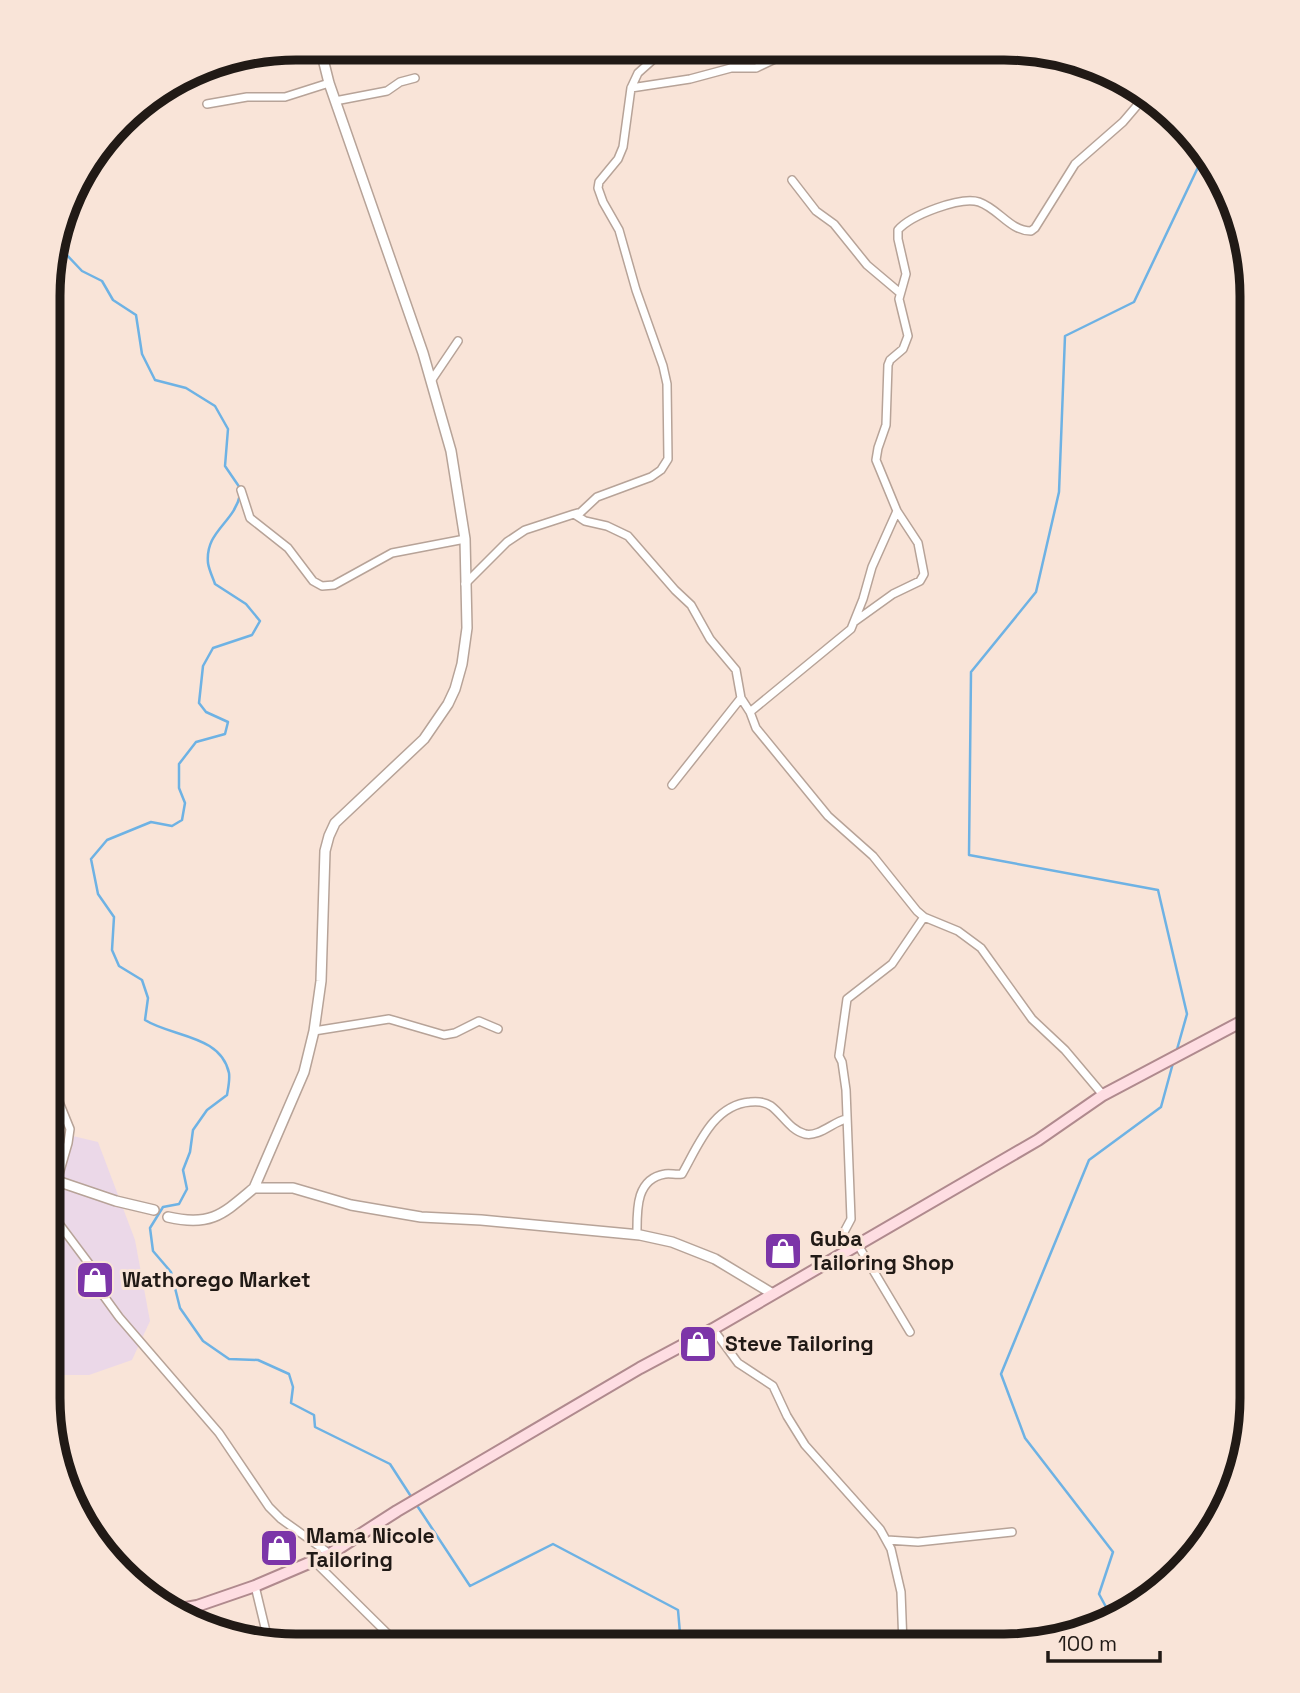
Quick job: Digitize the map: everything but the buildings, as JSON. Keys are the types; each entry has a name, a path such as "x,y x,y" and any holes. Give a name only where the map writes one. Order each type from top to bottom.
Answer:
{"main road":[{"path":"189,1608 255,1586 322,1555 640,1368 713,1329 1038,1140 1103,1095 1240,1022"}],"street":[{"path":"60,1184 189,1222 213,1219 254,1188 304,1072 314,1031 321,981 322,909 328,836 335,823 424,739 448,704 462,664 467,628 465,539 451,451 405,296 335,101 323,60"},
{"path":"465,584 507,542 525,530 582,512 597,497 651,477 661,470 668,459 667,384 663,366 636,290 620,230 598,188 599,181 618,159 624,147 631,88 638,73 653,60"},
{"path":"631,88 690,79 731,68 756,68 773,60"},
{"path":"335,101 387,91 400,82 415,78"},
{"path":"207,104 247,97 285,97 329,83"},
{"path":"750,712 843,636 854,622 893,594 924,577 918,543 897,511 876,460 886,425 888,365 890,359 903,349 908,336 899,299 899,292 906,278 898,230 902,225 943,206 972,201 989,207 1015,227 1031,231 1075,164 1139,102"},
{"path":"792,180 816,211 834,224 867,265 899,292"},
{"path":"431,381 458,341"},
{"path":"241,490 250,518 288,548 313,581 322,586 334,585 392,553 465,539"},
{"path":"854,622 872,567 897,511"},
{"path":"574,514 585,521 607,526 628,536 691,606 710,639 736,670 741,698 768,745 787,764 828,816 873,856 916,911 958,931 981,948 1032,1018 1065,1050 1103,1095"},
{"path":"672,785 741,698"},
{"path":"848,1251 843,1234 851,1220 846,1090 839,1056 847,999 892,964 924,917"},
{"path":"314,1031 389,1019 444,1035 479,1021 498,1029"},
{"path":"637,1235 638,1199 647,1183 662,1175 682,1174 705,1134 724,1110 750,1102 769,1104 789,1124 809,1134 846,1119"},
{"path":"60,1104 70,1129 68,1143 60,1162"},
{"path":"254,1188 293,1188 351,1205 421,1217 637,1235 684,1246 715,1259 774,1294"},
{"path":"60,1225 93,1269 98,1288 112,1307 219,1433 269,1507 322,1555 389,1633"},
{"path":"859,1245 910,1332"},
{"path":"713,1329 738,1363 773,1386 786,1416 805,1445 887,1540 901,1592 903,1633"},
{"path":"887,1540 918,1542 1012,1532"},
{"path":"255,1586 265,1631"}],"shaded area":[{"name":"Wathorego Market","path":"60,1133 98,1142 135,1240 150,1321 132,1360 89,1375 60,1375"}],"waterway":[{"path":"1176,1053 1187,1014 1158,890 969,855 971,672 1036,592 1059,492 1065,336 1134,302 1200,163"},
{"path":"64,253 82,271 102,281 113,300 136,315 142,354 155,380 186,388 215,406 228,429 225,466 240,488"},
{"path":"240,495 237,505 215,535 208,552 215,584 246,604 260,621 252,635 213,648 203,666 199,703 206,712 228,722 225,734 196,742 179,764 179,788 185,803 182,820 172,826 151,822 107,840 91,859 98,894 114,917 112,950 119,966 142,980 148,998 145,1020 206,1044 224,1061 229,1073 227,1095 207,1110 193,1130 190,1152 183,1170 187,1189 179,1204 163,1207 150,1228 153,1251 171,1272 180,1308 203,1341 229,1359 258,1360 289,1374 293,1387 291,1403 314,1415 315,1427 390,1464 412,1498"},
{"path":"1107,1610 1099,1594 1113,1552 1025,1438 1001,1374 1089,1160 1161,1107 1173,1063"},
{"path":"416,1504 470,1586 553,1544 678,1610 680,1633"}],"place":[{"name":"Guba Tailoring Shop","path":"783,1251"},
{"name":"Wathorego Market","path":"95,1280"},
{"name":"Steve Tailoring","path":"698,1344"},
{"name":"Mama Nicole Tailoring","path":"279,1548"}]}
